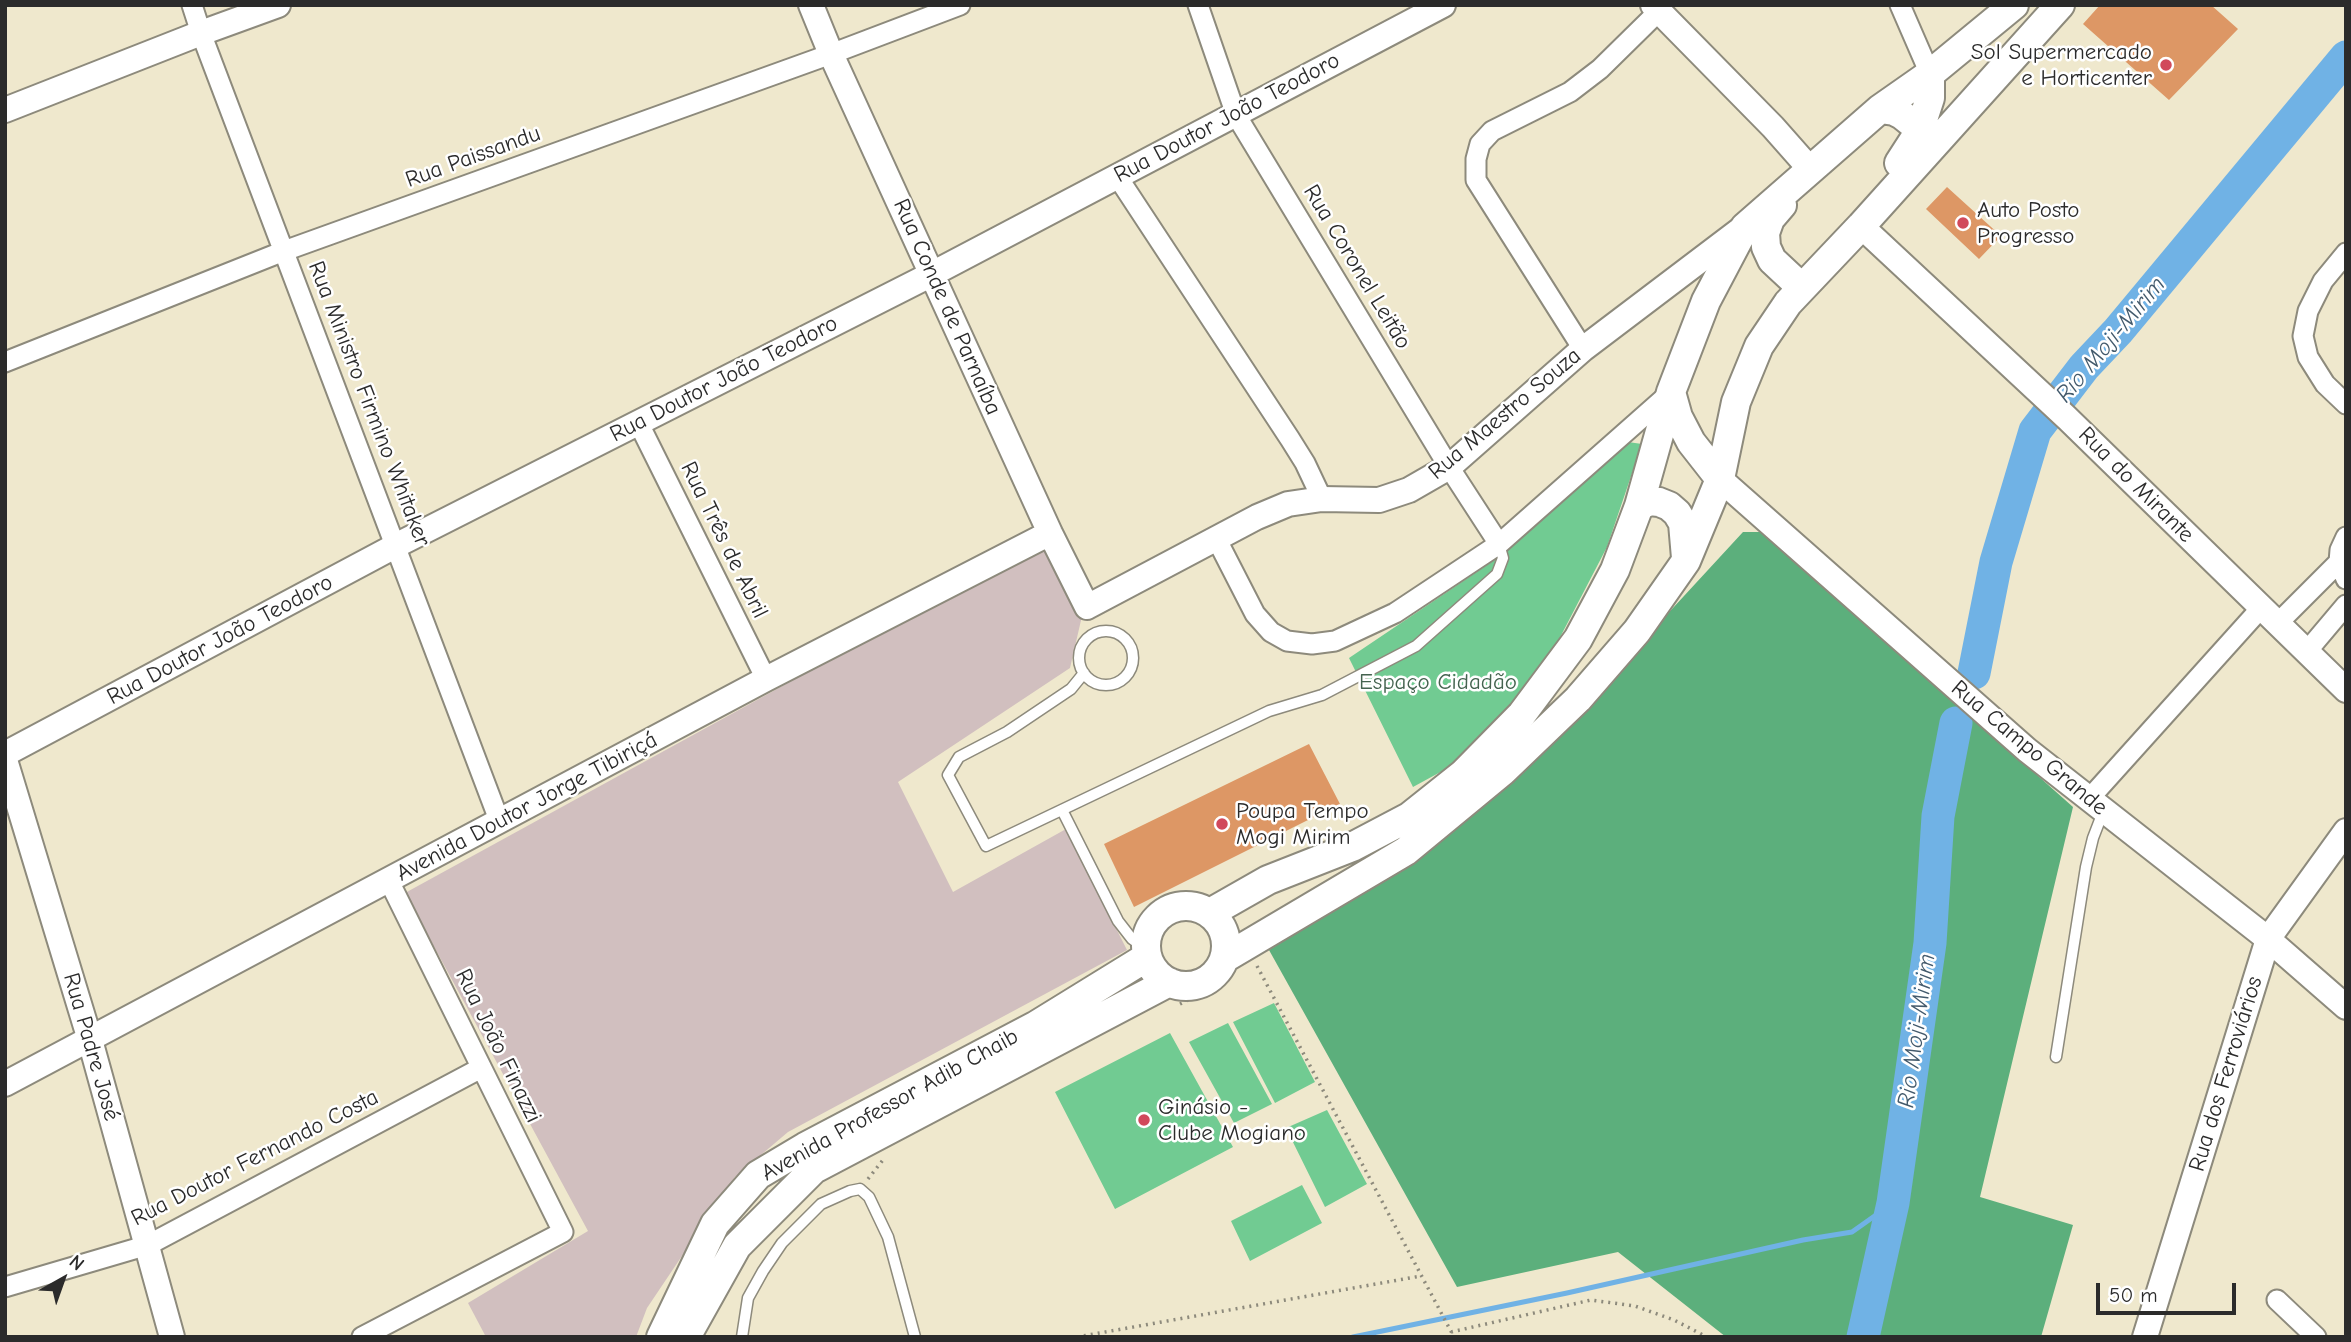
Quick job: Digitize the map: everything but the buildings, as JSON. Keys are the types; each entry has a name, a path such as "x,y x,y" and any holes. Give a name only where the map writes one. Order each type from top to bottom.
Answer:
{"main road":[{"path":"1210,913 1268,880 1352,848 1409,817 1463,774 1522,714 1578,639 1615,570 1639,506 1671,392 1706,301 1745,227 1880,109 1930,74 2014,5"},
{"path":"1228,967 1225,933 1210,913 1196,906 1181,905 1166,910 1155,920 1147,933 1147,953 1170,996 1183,986 1209,980 1219,970 1228,967 1406,851 1503,771 1578,699 1620,651 1686,561 1720,479 1736,402 1759,346 1788,303 2060,5"},
{"path":"1861,226 1919,132 1930,98 1930,74"},
{"path":"1880,109 1902,115 1919,132"},
{"path":"1802,288 1772,260 1766,247 1765,233 1770,219 1811,170"},
{"path":"1671,392 1678,417 1691,442 1720,479"},
{"path":"1639,506 1650,501 1659,502 1677,513 1683,523 1686,561"},
{"name":"Avenida Professor Adib Chaib","path":"661,1337 715,1224 758,1175 805,1147 1035,1026 1147,953"},
{"name":"Avenida Professor Adib Chaib","path":"686,1337 737,1246 814,1169 1170,996"}],"street":[{"name":"Rua Ministro Firmino Whitaker","path":"192,5 499,820"},
{"path":"5,110 278,5"},
{"name":"Rua Conde de Parnaíba","path":"811,5 1050,533 1087,607"},
{"name":"Rua Paissandu","path":"5,362 284,251 960,5"},
{"name":"Rua Coronel Leitão","path":"1198,5 1236,115 1449,467 1499,544"},
{"name":"Rua Doutor João Teodoro","path":"5,754 397,545 932,274 1443,5"},
{"path":"1900,5 1930,74"},
{"path":"1583,349 1476,180 1476,159 1480,144 1492,131 1570,92 1600,69 1656,9 1773,127 1811,170"},
{"path":"1117,176 1290,439 1322,499"},
{"name":"Rua do Mirante","path":"1861,226 2038,390 2269,616 2308,650 2346,690"},
{"name":"Rua Maestro Souza","path":"1087,607 1216,538 1288,504 1322,499 1379,500 1409,490 1449,467 1583,349 1745,227"},
{"path":"2346,253 2323,281 2308,311 2303,336 2308,357 2325,384 2346,404"},
{"path":"1216,538 1255,614 1271,632 1287,641 1312,644 1335,641 1395,613 1499,544 1671,392"},
{"name":"Rua Três de Abril","path":"638,422 766,679"},
{"name":"Rua Campo Grande","path":"1720,479 2027,750 2268,939 2346,1007"},
{"name":"Avenida Doutor Jorge Tibiriçá","path":"5,1084 766,679 1050,533"},
{"path":"2096,805 2269,616 2342,570 2340,550 2346,537"},
{"path":"2308,650 2346,605"},
{"name":"Rua Padre José","path":"5,760 90,1040 172,1337"},
{"name":"Rua dos Ferroviários","path":"2145,1337 2268,939 2346,831"},
{"name":"Rua João Finazzi","path":"362,1337 563,1232 389,881"},
{"name":"Rua Doutor Fernando Costa","path":"5,1287 148,1245 481,1068"},
{"path":"2277,1300 2316,1337"}],"lane":[{"path":"1084,673 1071,690 1007,732 959,757 948,775 986,846 1269,711 1322,695 1416,646 1497,574 1503,558 1499,544"},
{"path":"1087,607 1094,634"},
{"path":"1109,631 1125,639 1130,646 1132,663 1123,678 1107,684 1090,679 1084,673 1079,656 1081,648 1085,640 1094,634 1109,631"},
{"path":"2056,1057 2096,805"},
{"path":"1062,810 1118,921 1147,953"},
{"path":"742,1337 748,1298 782,1243 821,1204 860,1189 869,1197 888,1237 915,1337"}],"path":[{"path":"1256,964 1453,1334 1591,1300 1635,1306 1674,1320 1707,1337"},
{"path":"1170,996 1228,967"},
{"path":"860,1189 886,1156"},
{"path":"1077,1337 1421,1276"}],"shaded area":[{"path":"1045,542 1082,616 1070,668 898,782 953,892 1066,829 1127,950 788,1132 735,1177 647,1308 636,1337 486,1337 468,1303 588,1231 405,893"}],"green space":[{"name":"Espaço Cidadão","path":"1628,442 1642,444 1607,547 1555,647 1504,714 1446,769 1413,787 1349,658 1499,557"},
{"path":"1743,532 1764,532 2073,807 1980,1197 2073,1225 2041,1337 1726,1337 1618,1252 1457,1287 1269,950 1423,855 1660,622"},
{"path":"1274,1003 1315,1082 1275,1103 1233,1022"},
{"path":"1228,1023 1272,1104 1234,1123 1189,1042"},
{"name":"Ginásio - Clube Mogiano","path":"1170,1033 1233,1147 1115,1209 1055,1092"},
{"path":"1327,1110 1367,1184 1325,1207 1286,1128"},
{"path":"1302,1185 1322,1223 1250,1261 1231,1221"}],"waterway":[{"name":"Rio Moji-Mirim","path":"1974,673 1996,562 2035,431 2084,367 2118,331 2346,57"},
{"name":"Rio Moji-Mirim","path":"1863,1337 1893,1203 1930,943 1938,816 1956,723"},
{"path":"1353,1337 1803,1240 1852,1232 1893,1203"}],"place":[{"name":"Sol Supermercado e Horticenter","path":"2166,65"},
{"name":"Auto Posto Progresso","path":"1963,223"},
{"name":"Poupa Tempo Mogi Mirim","path":"1222,824"},
{"name":"Ginásio - Clube Mogiano","path":"1144,1120"}]}
